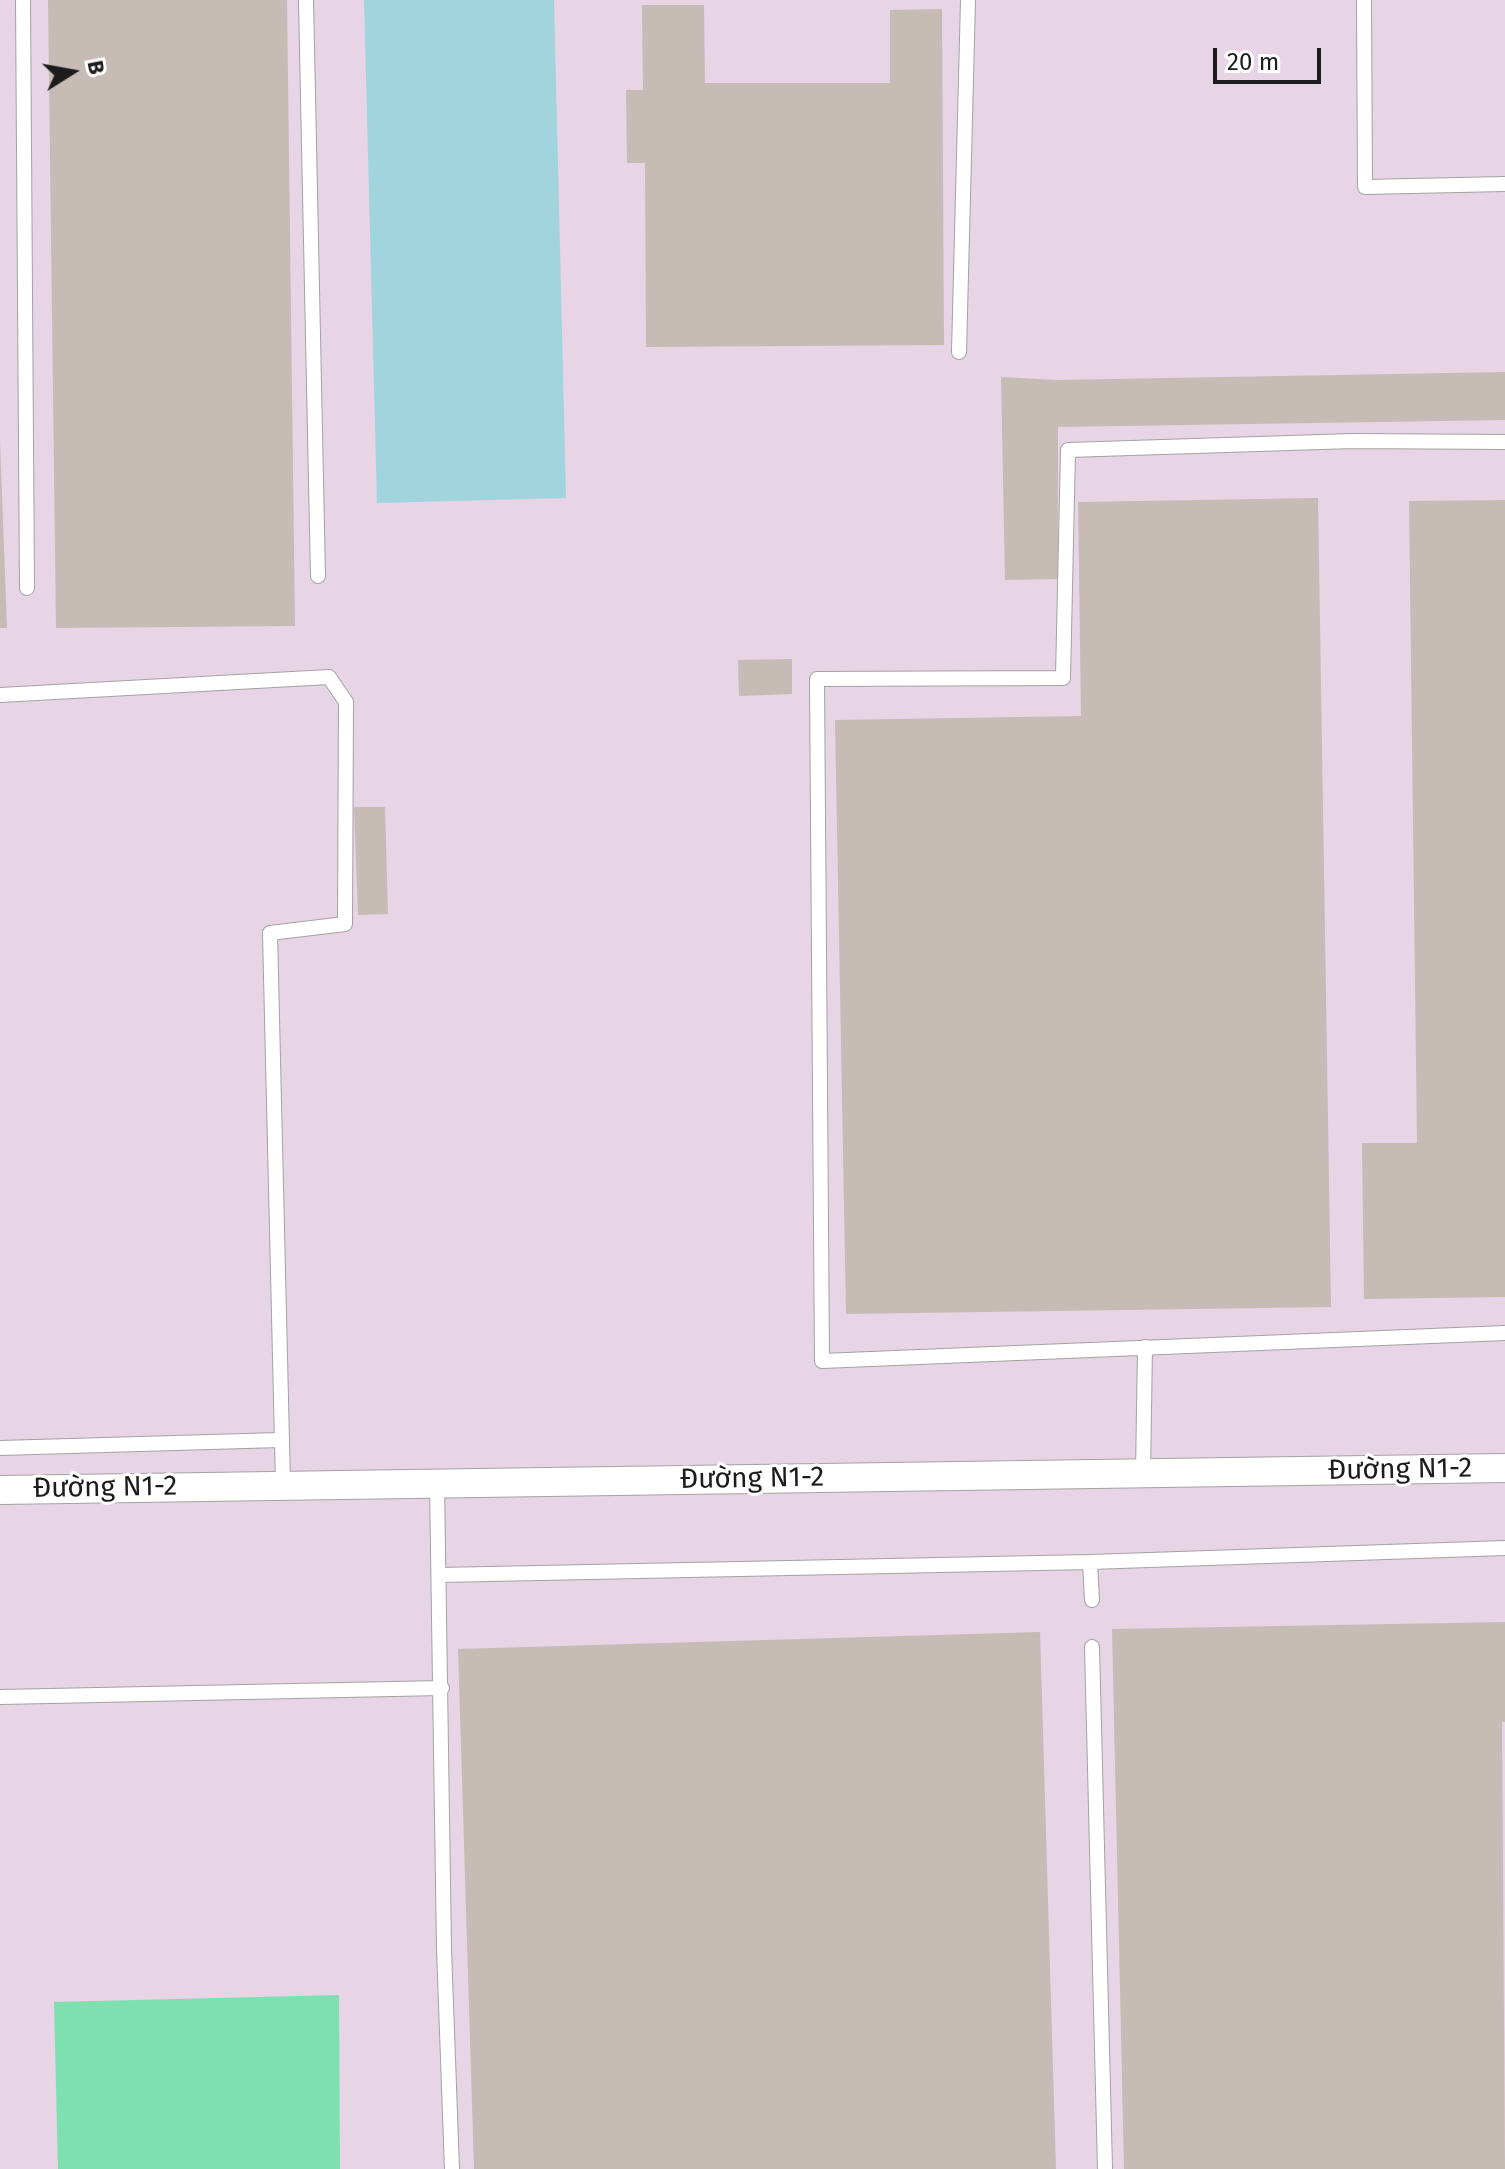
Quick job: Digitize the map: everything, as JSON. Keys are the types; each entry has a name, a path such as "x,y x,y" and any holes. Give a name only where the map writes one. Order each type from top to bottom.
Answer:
{"street":[{"name":"Đường N1-2","path":"0,1490 1505,1468"}],"lane":[{"path":"23,0 27,588"},
{"path":"306,0 318,576"},
{"path":"959,352 968,0"},
{"path":"1364,0 1365,187 1505,184"},
{"path":"1505,442 1353,441 1068,450 1063,678 817,679 822,1361 1505,1333"},
{"path":"0,695 329,677 346,702 345,924 270,933 283,1484"},
{"path":"1143,1473 1145,1347"},
{"path":"0,1448 280,1440"},
{"path":"437,1483 444,1949 452,2169"},
{"path":"439,1575 1090,1562 1505,1548"},
{"path":"1090,1562 1092,1600"},
{"path":"1092,1647 1105,2169"},
{"path":"0,1697 442,1688"}],"shaded area":[{"path":"0,0 1505,0 1505,2169 0,2169"}],"green space":[{"path":"339,1995 340,2169 58,2169 54,2002"}],"water":[{"path":"364,0 554,0 566,498 377,503"}],"building":[{"path":"48,0 287,0 295,626 56,628"},
{"path":"642,5 704,5 705,83 890,83 890,10 942,9 944,345 646,347 645,163 627,163 626,90 643,90"},
{"path":"1505,372 1505,420 1058,427 1058,579 1005,580 1001,377 1057,380"},
{"path":"0,441 7,628 0,628"},
{"path":"1318,498 1331,1307 846,1314 835,720 1081,716 1078,502"},
{"path":"1505,500 1505,1297 1364,1299 1362,1143 1417,1143 1409,501"},
{"path":"792,659 792,694 739,696 738,660"},
{"path":"354,807 385,807 388,914 358,915"},
{"path":"1505,1622 1505,1722 1502,1722 1505,2169 1124,2169 1112,1629"},
{"path":"1040,1632 1056,2169 474,2169 458,1649"}]}
